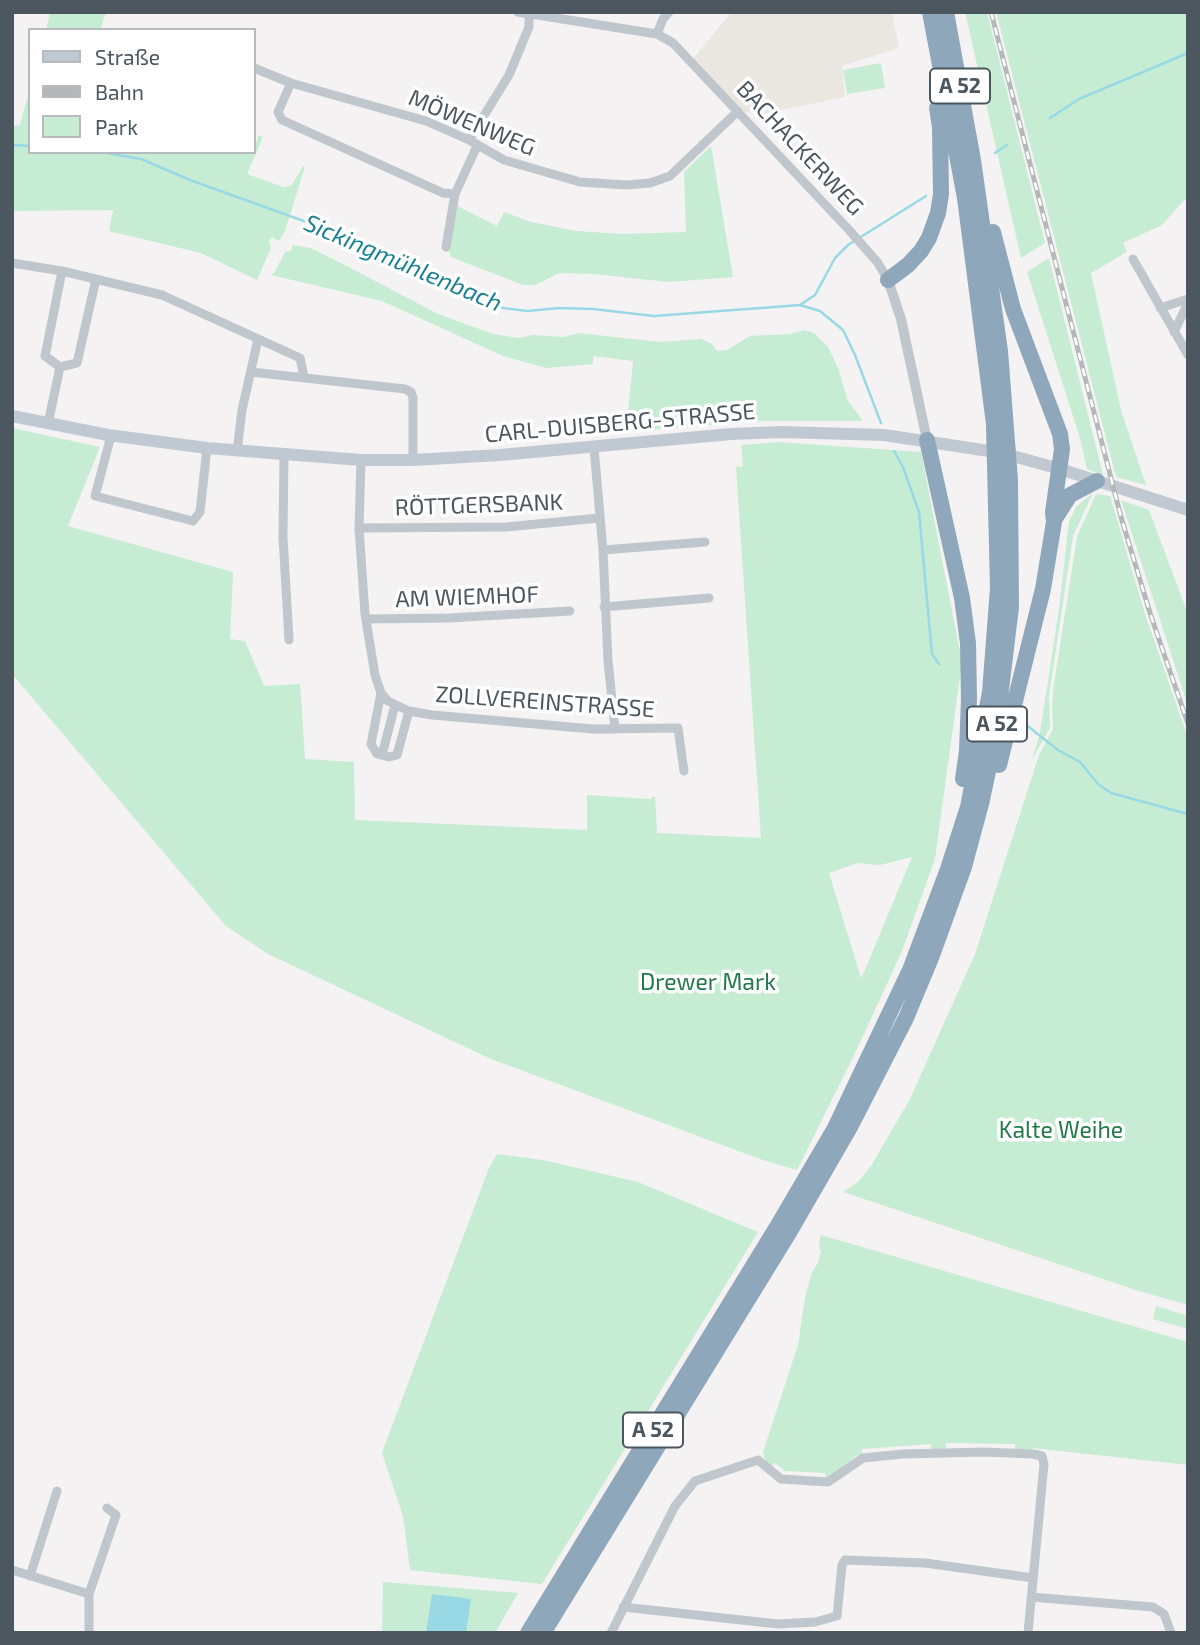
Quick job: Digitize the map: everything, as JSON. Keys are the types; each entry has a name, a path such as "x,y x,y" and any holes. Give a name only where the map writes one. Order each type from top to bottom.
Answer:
{"highway":[{"path":"888,280 908,265 929,238 938,213 941,194 940,127 923,12"},
{"name":"A 52","path":"930,12 965,198 1000,426"},
{"name":"A 52","path":"543,1633 881,1069 906,1018 930,958 964,867 981,804 995,739 1012,607 1000,426 1000,351 973,160 946,12"},
{"path":"930,958 947,933 970,869 1018,691 1043,589 1062,449 1060,434 1013,309 982,177 973,160"},
{"path":"927,440 962,598 968,643 970,699 967,751 961,792 947,851 948,869"},
{"name":"A 52","path":"812,1182 910,970 968,807 990,692 1003,479"},
{"path":"1054,522 1070,495 1097,481"},
{"name":"A 52","path":"527,1633 784,1229"}],"main road":[{"name":"CARL-DUISBERG-STRASSE","path":"12,416 111,436 207,449 361,460 413,460 594,448 731,434 782,432 884,435 1002,453 1188,510"}],"street":[{"name":"BACHACKERWEG","path":"518,12 657,34 673,43 738,111 850,231 878,263 888,280 901,319 927,440"},
{"path":"657,34 669,12"},
{"path":"446,247 455,194 473,143 509,75 529,27 529,13"},
{"name":"MÖWENWEG","path":"256,69 291,83 426,121 504,160 580,182 627,185 650,183 670,176 738,111"},
{"path":"291,83 278,112 282,120 443,193 455,194"},
{"path":"1133,259 1188,355"},
{"path":"12,263 62,271 162,295 300,358 304,377"},
{"path":"60,367 45,356 62,271"},
{"path":"60,367 76,363 96,279"},
{"path":"1160,308 1188,301"},
{"path":"1174,332 1188,301"},
{"path":"237,451 242,410 258,339"},
{"path":"48,424 60,367"},
{"path":"251,372 405,389 411,392 413,460"},
{"path":"111,436 94,496 193,521 200,512 207,449"},
{"name":"RÖTTGERSBANK","path":"594,448 615,729"},
{"path":"284,456 284,537 289,640"},
{"path":"361,460 359,528 366,620 375,675 381,693 372,744 377,754 382,755 395,705"},
{"name":"RÖTTGERSBANK","path":"359,528 515,526 599,518"},
{"path":"603,550 705,542"},
{"path":"604,607 709,598"},
{"name":"AM WIEMHOF","path":"366,620 570,611"},
{"name":"ZOLLVEREINSTRASSE","path":"381,693 395,705 409,711 432,715 615,729 678,728 684,771"},
{"name":"ZOLLVEREINSTRASSE","path":"382,755 393,757 400,750 409,711"},
{"path":"611,1633 675,1506 695,1481 758,1460 781,1479 828,1482 863,1458 944,1452 1042,1457 1044,1464 1028,1633"},
{"path":"30,1576 57,1491"},
{"path":"89,1633 89,1594 116,1515 107,1508"},
{"path":"623,1607 778,1624 815,1622 837,1616 842,1565 845,1560 925,1563 1033,1578"},
{"path":"12,1570 89,1594"},
{"path":"1031,1597 1153,1607 1164,1614 1171,1633"}],"shaded area":[{"path":"732,12 892,12 899,48 842,66 845,97 761,114 738,111 691,61"}],"green space":[{"path":"50,12 106,12 101,28 46,28"},
{"path":"965,12 987,12 1045,243 1021,258"},
{"path":"996,12 1188,12 1188,196 1162,225 1123,243 1127,252 1091,273 1121,410 1146,485 1116,477"},
{"path":"881,63 885,88 847,94 843,70"},
{"path":"28,95 28,154 256,154 247,174 283,187 291,186 303,166 305,167 285,231 279,241 272,237 269,240 271,248 257,280 201,253 109,231 113,210 12,211 12,126 20,125"},
{"path":"258,135 263,137 256,153"},
{"path":"711,146 733,277 669,282 559,273 535,285 523,285 451,257 448,249 455,205 497,226 504,212 531,222 576,231 623,234 686,232 684,172"},
{"path":"293,245 311,248 438,314 493,334 518,338 533,335 564,337 579,333 660,342 701,339 712,344 717,351 727,350 750,336 790,334 805,330 814,333 828,347 848,401 863,421 763,421 626,432 633,361 593,356 593,364 546,368 503,356 382,301 271,275 285,252 291,251"},
{"path":"1049,258 1103,475 1087,469 1080,438 1027,272"},
{"name":"Drewer Mark","path":"12,428 100,447 68,526 233,572 230,639 245,641 264,686 300,684 305,759 354,762 355,820 587,830 587,795 650,799 655,796 657,833 761,838 736,467 743,466 741,445 779,442 921,452 962,662 935,859 902,951 797,1170 760,1159 491,1059 268,954 226,926 12,674","holes":["912,857 862,977 829,873 857,863 880,865"]},
{"path":"1093,493 1073,536 1049,696 1050,728 1032,760 1040,733 1069,522 1076,507"},
{"name":"Kalte Weihe","path":"1096,494 1110,496 1145,614 1188,738 1188,1305 843,1192 858,1182 871,1166 910,1099 975,954 1039,755 1053,729 1054,684 1077,537"},
{"path":"1121,500 1149,510 1188,614 1188,706"},
{"path":"497,1154 543,1160 638,1182 758,1232 542,1584 410,1570 403,1516 382,1453 489,1168"},
{"path":"821,1235 1188,1342 1188,1465 1033,1448 1031,1451 1015,1450 1015,1444 946,1443 946,1449 931,1449 931,1444 862,1449 862,1455 856,1456 826,1479 825,1473 785,1471 775,1463 771,1467 763,1452 798,1345 805,1298 821,1252"},
{"path":"1156,1306 1188,1316 1188,1329 1153,1319"},
{"path":"383,1582 518,1593 495,1633 382,1633"}],"water":[{"path":"432,1594 471,1599 466,1633 426,1633"}],"waterway":[{"path":"1050,118 1079,99 1188,53"},
{"name":"Sickingmühlenbach","path":"12,145 28,146"},
{"path":"995,153 1007,145"},
{"name":"Sickingmühlenbach","path":"112,154 141,159 190,180 337,233 399,266 466,296 503,308 527,311 593,309 654,316 800,305 820,311 843,330 881,423"},
{"path":"800,305 815,295 835,258 848,245 926,196"},
{"path":"894,451 903,467 919,512 932,654 939,664"},
{"path":"1020,720 1058,750 1080,762 1098,784 1111,793 1188,814"}],"railway":[{"path":"991,12 1121,517 1188,724"}]}
